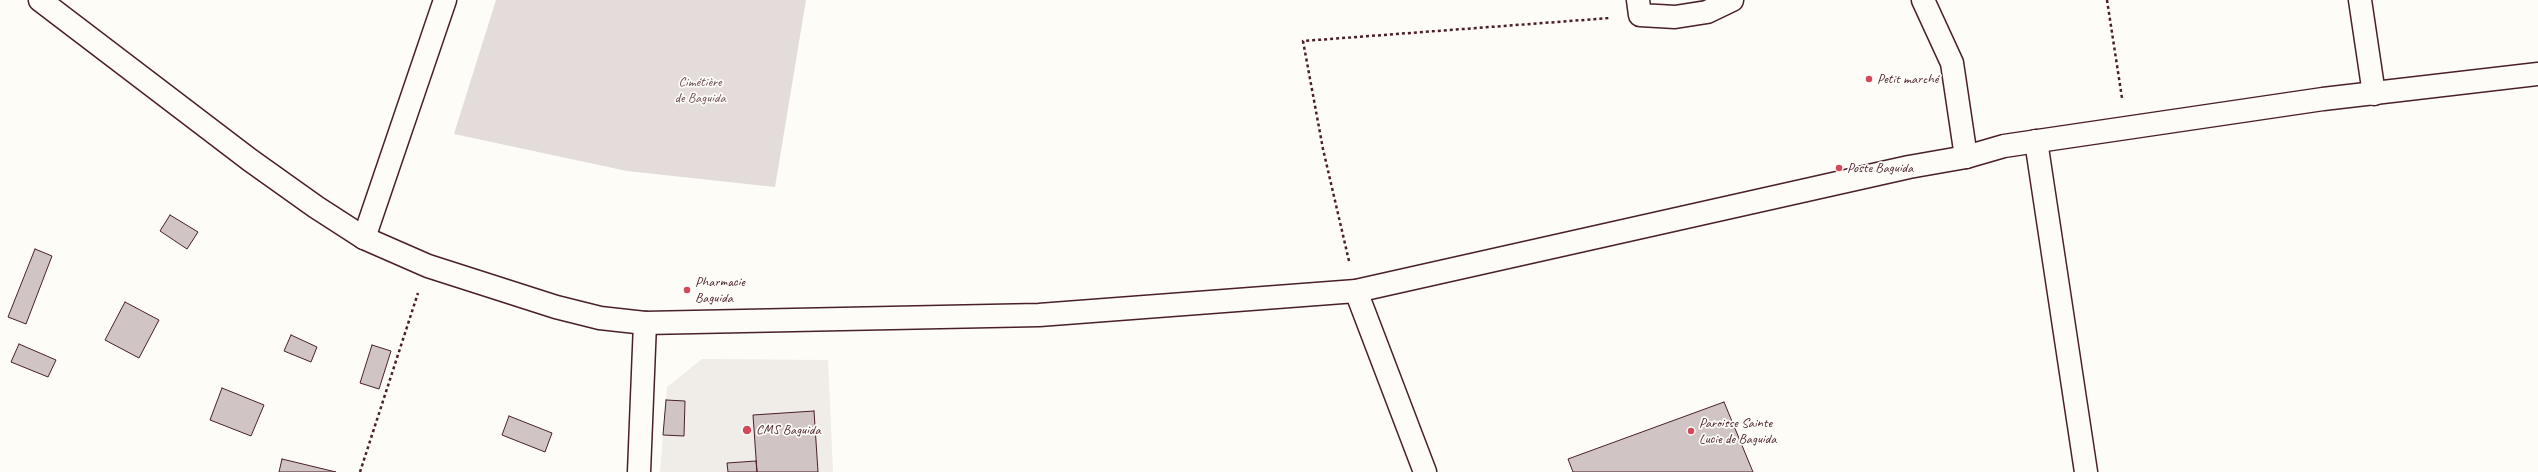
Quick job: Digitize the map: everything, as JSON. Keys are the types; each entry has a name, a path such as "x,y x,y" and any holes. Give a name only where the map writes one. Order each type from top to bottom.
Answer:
{"street":[{"path":"40,0 250,160 316,208 364,238 428,266 556,307 600,318 645,323 1039,315 1356,291 1909,167 1966,157 2004,146 2126,130 2202,116 2538,74"},
{"path":"364,238 445,0"},
{"path":"1639,8 1675,17 1701,13 1732,0"},
{"path":"1923,0 1952,63 1966,157"},
{"path":"2360,0 2374,94"},
{"path":"2036,141 2086,472"},
{"path":"1356,291 1425,472"},
{"path":"639,472 645,323"}],"path":[{"path":"2107,0 2126,130"},
{"path":"1356,291 1323,149 1303,41 1639,8"},
{"path":"360,472 407,324 428,266"}],"shaded area":[{"name":"CMS Baguida","path":"702,359 828,360 833,472 660,472 667,387"}],"green space":[{"name":"Cimétière de Baguida","path":"496,0 806,0 775,187 627,171 454,134"}],"building":[{"path":"170,215 198,232 187,249 160,231"},
{"path":"35,249 52,256 26,324 8,317"},
{"path":"125,302 159,320 139,358 105,340"},
{"path":"291,335 317,347 311,362 284,351"},
{"path":"19,344 56,360 48,377 11,362"},
{"path":"372,345 391,351 379,389 360,383"},
{"path":"222,388 264,405 251,436 210,420"},
{"path":"666,400 685,401 684,436 663,435"},
{"name":"Paroisse Sainte Lucie de Baguida","path":"1724,402 1753,472 1573,472 1568,459"},
{"path":"814,411 818,472 757,472 753,415"},
{"path":"509,416 552,433 545,452 502,435"},
{"path":"282,459 336,472 279,472"},
{"path":"756,461 757,472 728,472 727,463"}],"place":[{"name":"Petit marché","path":"1869,79"},
{"name":"Poste Baguida","path":"1839,168"},
{"name":"Pharmacie Baguida","path":"687,290"},
{"name":"CMS Baguida","path":"747,430"},
{"name":"Paroisse Sainte Lucie de Baguida","path":"1691,431"}]}
